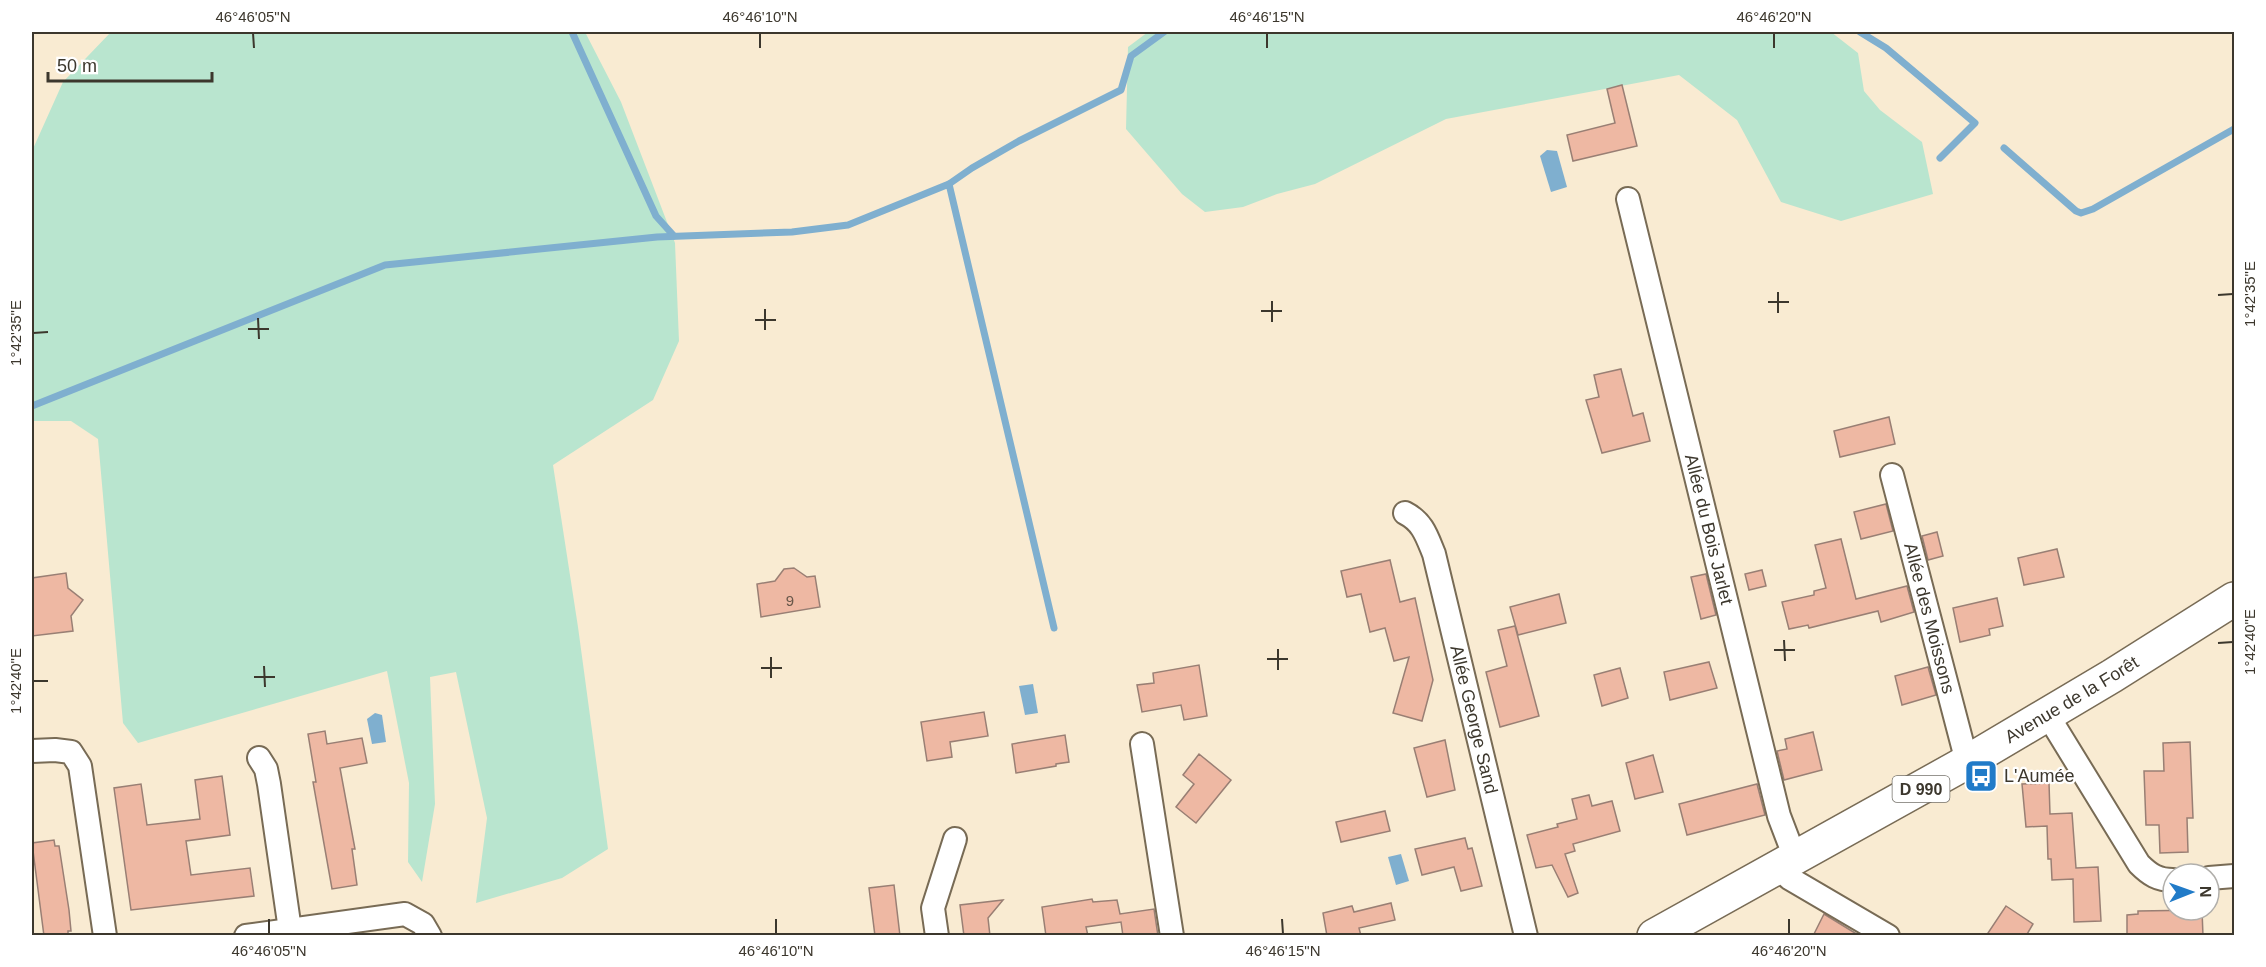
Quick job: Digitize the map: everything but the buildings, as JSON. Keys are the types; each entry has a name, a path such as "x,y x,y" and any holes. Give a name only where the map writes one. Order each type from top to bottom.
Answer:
{"main road":[{"name":"Avenue de la Forêt","path":"1654,936 1967,762 2235,599"}],"street":[{"name":"Allée du Bois Jarlet","path":"1628,199 1789,861"},
{"name":"Allée des Moissons","path":"1893,475 1967,762"},
{"name":"Allée George Sand","path":"1405,513 1422,526 1434,554 1526,936"},
{"path":"2047,714 2139,864 2149,874 2161,879"},
{"path":"1142,744 1172,936"},
{"path":"32,751 71,752 80,766 105,936"},
{"path":"259,758 266,768 269,784 290,930"},
{"path":"937,936 933,908 955,839"},
{"path":"1789,861 1789,878 1888,936"},
{"path":"246,936 405,914 423,924 430,936"}],"green space":[{"path":"111,32 585,32 621,102 675,243 679,341 653,400 553,465 608,849 562,878 476,903 487,818 456,672 430,677 435,804 422,882 408,862 409,783 387,671 138,743 123,723 98,439 71,421 32,421 32,151 63,82"},
{"path":"1148,32 1831,32 1858,53 1864,91 1880,110 1922,142 1933,194 1841,221 1781,202 1737,120 1679,75 1446,119 1315,184 1277,194 1243,207 1205,212 1182,194 1126,129 1128,47"}],"water":[{"path":"1547,150 1557,151 1567,187 1551,192 1540,156"},
{"path":"1033,684 1038,713 1025,715 1019,686"},
{"path":"375,713 382,715 386,742 372,744 367,719"},
{"path":"1401,854 1409,881 1396,885 1388,857"}],"waterway":[{"path":"572,32 656,216 674,236"},
{"path":"949,184 1019,141 1121,90 1131,56 1164,32"},
{"path":"1860,32 1886,48 1975,123 1940,158"},
{"path":"2004,148 2081,213 2093,209 2234,129"},
{"path":"32,406 385,265 657,237 792,232 848,225 949,184 1054,628"}],"place":[{"name":"L'Aumée","path":"1981,776"}]}
